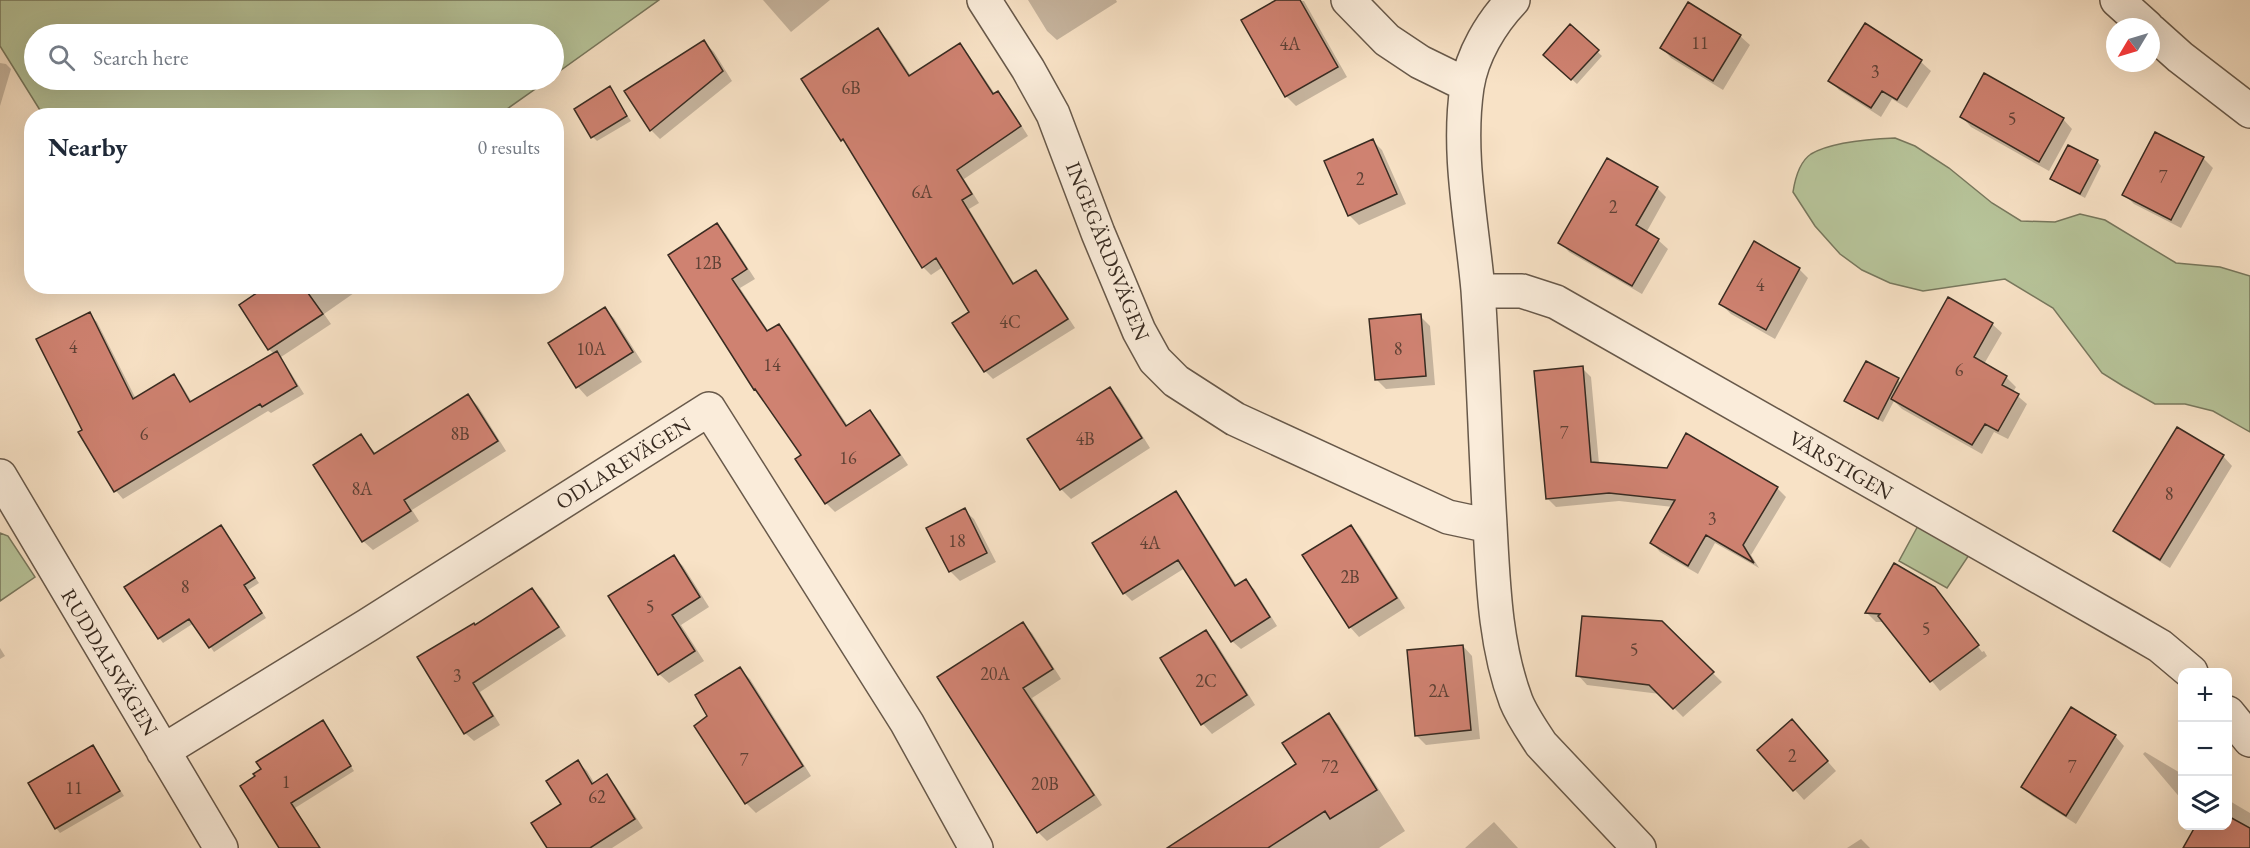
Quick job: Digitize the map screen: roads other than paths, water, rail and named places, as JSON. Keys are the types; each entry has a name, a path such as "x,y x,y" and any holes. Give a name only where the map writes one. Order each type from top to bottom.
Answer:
{"street":[{"name":"INGEGÄRDSVÄGEN","path":"984,0 1028,69 1053,114 1102,243 1139,331 1155,360 1176,381 1235,419 1448,517 1490,526"},
{"path":"1348,0 1387,40 1420,62 1467,85"},
{"path":"1514,0 1504,9 1480,46 1467,85 1463,130 1478,291 1496,612 1516,702 1541,744 1639,848"},
{"path":"2117,0 2137,18"},
{"path":"2160,39 2250,111"},
{"name":"VÅRSTIGEN","path":"1478,291 1522,291 1556,302 2160,646 2186,668"},
{"name":"ODLAREVÄGEN","path":"163,751 358,631 709,409 907,723 976,848"},
{"name":"RUDDALSVÄGEN","path":"0,476 221,848"},
{"path":"2232,718 2250,740"}]}
